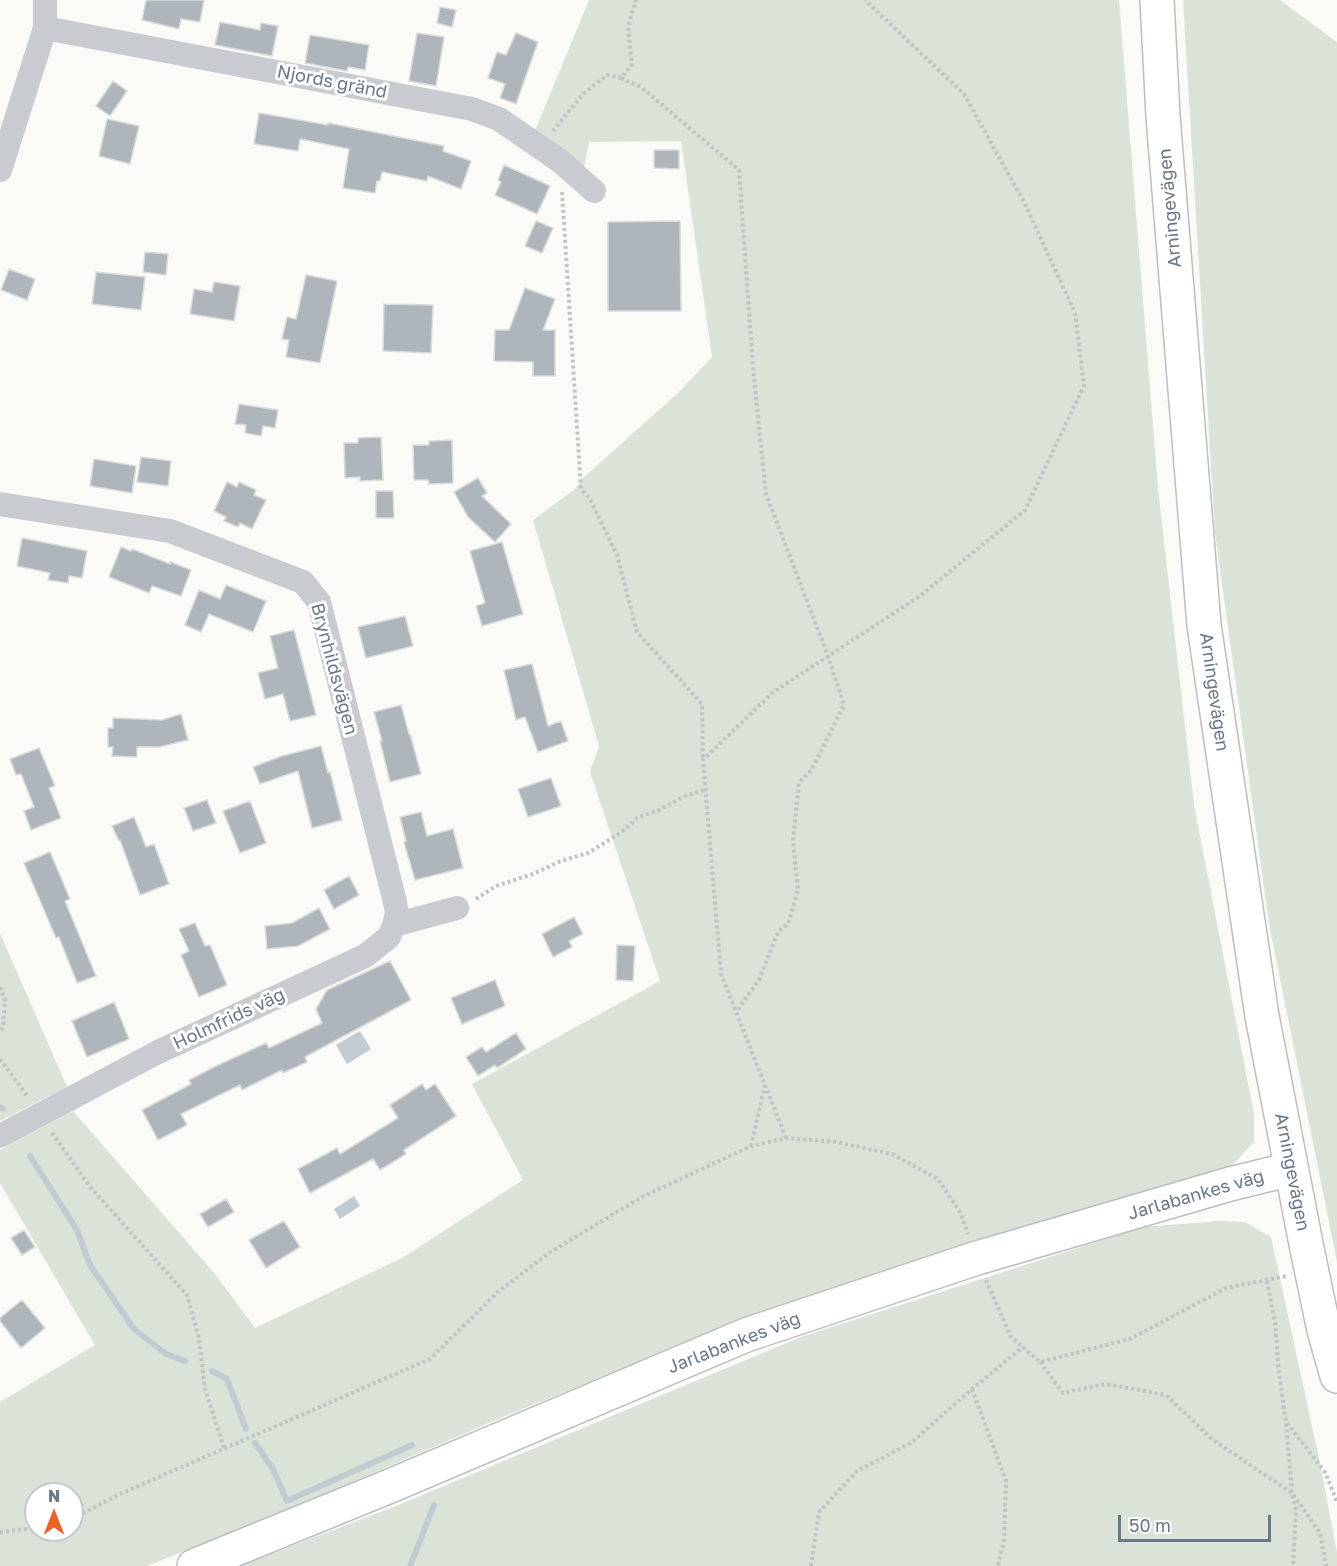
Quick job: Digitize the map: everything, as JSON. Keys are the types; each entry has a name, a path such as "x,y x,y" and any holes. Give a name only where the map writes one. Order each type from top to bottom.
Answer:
{"main road":[{"name":"Arningevägen","path":"1156,0 1162,116 1204,625 1262,1016 1324,1329 1337,1376"},
{"name":"Jarlabankes väg","path":"194,1566 390,1486 746,1335 977,1258 1230,1184 1291,1169"}],"street":[{"path":"0,170 45,28 45,0"},
{"name":"Njords gränd","path":"45,28 472,109 499,119 560,161 594,191"},
{"name":"Brynhildsvägen","path":"0,504 170,531 303,582 319,602 395,902 397,914 394,925"},
{"path":"394,925 456,908"},
{"name":"Holmfrids väg","path":"0,1136 158,1052 365,956 389,937 394,925"}],"path":[{"path":"621,78 632,65 628,27 636,0"},
{"path":"704,760 772,693 920,596 1025,510 1084,386 1075,313 1024,202 964,94 865,0"},
{"path":"537,146 583,94 607,75 621,78 641,87 739,170 753,368 766,494 828,656 844,705 812,769 799,783 793,840 798,890 788,924 778,932 759,980 736,1012"},
{"path":"560,161 581,489 590,499 617,555 637,632 702,704 706,790 721,974 786,1138"},
{"path":"456,908 496,886 588,853 622,832 637,818 659,810 687,795 706,790"},
{"path":"0,987 5,1000 3,1027 0,1033"},
{"path":"0,1059 92,1188 187,1295 199,1338 205,1389 224,1449"},
{"path":"751,1146 765,1084"},
{"path":"84,1514 120,1494 430,1359 499,1292 549,1253 642,1197 751,1146 786,1138 836,1142 892,1154 938,1179 961,1214 1011,1337 1040,1362 1063,1393 1106,1384 1166,1395 1213,1440 1293,1493 1320,1533 1326,1566"},
{"path":"1040,1362 1130,1339 1226,1288 1288,1275"},
{"path":"1267,1281 1275,1322 1296,1510 1293,1566"},
{"path":"811,1566 819,1512 857,1471 911,1443 1023,1347"},
{"path":"972,1389 1006,1481 1004,1541 998,1566"},
{"path":"1286,1422 1325,1472 1337,1502"},
{"path":"0,1532 24,1529"}],"shaded area":[{"path":"589,0 1119,0 1158,489 1194,805 1254,1114 1254,1142 1229,1169 930,1256 718,1330 505,1416 278,1514 147,1566 0,1566 0,1402 95,1345 0,1183 0,1150 73,1111 215,1274 255,1328 402,1258 523,1180 472,1084 660,981 590,772 599,746 533,520 574,490 583,478 679,392 712,357 681,141 589,142 583,174 532,138"},
{"path":"1183,0 1280,0 1337,42 1337,1262 1269,924 1215,533"},
{"path":"0,933 67,1087 0,1121"},
{"path":"360,1031 371,1049 347,1064 336,1045"},
{"path":"354,1196 360,1206 340,1219 334,1209"},
{"path":"1221,1221 1245,1222 1271,1237 1320,1463 1337,1552 1337,1566 239,1566 396,1506 801,1337 1143,1227"}],"building":[{"path":"146,0 204,0 200,22 181,19 179,29 142,20"},
{"path":"440,7 456,10 452,27 437,23"},
{"path":"220,22 260,30 261,23 278,26 272,56 215,45"},
{"path":"417,33 444,37 436,86 409,81"},
{"path":"516,33 538,42 516,104 500,98 505,84 488,78 497,52 506,55"},
{"path":"310,35 369,45 365,70 348,67 347,71 305,63"},
{"path":"113,81 127,91 110,116 96,106"},
{"path":"259,113 328,125 328,123 444,146 443,151 471,161 461,189 428,176 427,181 382,172 380,181 377,181 375,193 343,188 349,149 300,139 298,151 254,144"},
{"path":"107,119 139,126 130,164 99,156"},
{"path":"654,150 679,150 679,169 654,168"},
{"path":"504,165 550,186 537,214 495,195 501,182 498,180"},
{"path":"536,221 553,228 542,253 525,246"},
{"path":"680,221 681,311 608,311 608,222"},
{"path":"145,252 168,254 166,275 143,272"},
{"path":"9,269 35,279 27,300 1,290"},
{"path":"96,272 145,277 141,310 92,304"},
{"path":"306,275 337,281 320,363 286,357 289,340 282,339 287,317 296,319"},
{"path":"214,282 240,286 234,321 190,314 194,289 212,292"},
{"path":"525,288 555,299 543,330 555,330 555,376 533,376 533,362 494,361 495,330 509,330"},
{"path":"384,304 433,305 431,353 383,351"},
{"path":"239,404 278,410 275,428 263,426 261,436 245,433 246,425 235,424"},
{"path":"381,437 383,480 360,481 360,477 345,478 344,443 358,443 358,438"},
{"path":"452,440 453,483 429,484 428,480 414,480 413,445 429,445 429,441"},
{"path":"141,457 171,461 168,486 137,482"},
{"path":"94,459 136,466 132,493 90,486"},
{"path":"478,478 487,493 482,496 511,524 495,542 468,517 454,492"},
{"path":"227,482 237,487 239,482 256,490 254,495 266,500 252,529 240,523 238,527 224,521 226,517 214,511"},
{"path":"376,491 393,491 394,518 376,518"},
{"path":"22,538 87,551 82,578 69,576 68,583 48,580 50,573 17,566"},
{"path":"502,542 523,614 482,626 476,606 485,603 470,551"},
{"path":"121,547 191,570 181,596 152,586 149,593 109,577"},
{"path":"226,585 266,601 253,632 209,614 201,632 185,625 199,590 220,599"},
{"path":"405,616 413,646 366,658 358,627"},
{"path":"294,630 316,715 290,721 283,694 265,699 258,673 278,668 270,636"},
{"path":"532,664 548,726 561,721 568,741 538,752 525,717 516,720 504,670"},
{"path":"401,705 421,774 390,782 374,712"},
{"path":"181,714 188,740 159,747 137,747 137,757 112,756 113,747 108,747 108,728 113,728 113,718 162,720"},
{"path":"321,746 342,820 312,828 298,771 260,784 253,767 282,756"},
{"path":"39,748 55,786 49,788 61,818 31,830 24,811 34,807 21,774 16,775 10,759"},
{"path":"551,778 561,806 528,817 518,789"},
{"path":"207,800 216,823 193,831 184,808"},
{"path":"250,801 266,843 240,853 223,811"},
{"path":"421,812 427,836 453,829 463,868 415,880 404,842 406,841 400,817"},
{"path":"134,817 146,847 154,844 169,884 140,895 120,840 112,826"},
{"path":"50,852 70,899 65,901 96,976 77,983 59,937 56,938 24,863"},
{"path":"349,876 359,895 334,909 324,890"},
{"path":"319,908 330,929 298,946 267,949 265,926 292,923"},
{"path":"574,917 583,934 569,941 572,947 553,957 542,934"},
{"path":"195,923 205,946 210,945 227,985 199,997 181,955 189,951 179,929"},
{"path":"617,945 635,946 633,981 616,980"},
{"path":"390,961 411,1000 305,1057 307,1062 283,1073 282,1070 242,1090 240,1085 181,1114 187,1125 158,1140 142,1110 191,1084 189,1080 216,1066 266,1043 269,1048 322,1023 316,1009 327,990"},
{"path":"495,980 505,1006 462,1024 451,998"},
{"path":"114,1002 129,1039 87,1057 72,1021"},
{"path":"516,1033 526,1049 497,1068 495,1065 478,1076 466,1057 482,1047 486,1052"},
{"path":"422,1084 426,1090 435,1084 456,1116 404,1150 406,1154 380,1170 373,1159 310,1193 298,1169 337,1148 340,1154 398,1118 390,1105"},
{"path":"226,1199 234,1212 208,1227 200,1214"},
{"path":"284,1221 300,1247 266,1268 249,1240"},
{"path":"24,1230 35,1247 22,1255 11,1238"},
{"path":"22,1300 45,1328 21,1348 0,1318"}],"waterway":[{"path":"30,1156 77,1230 90,1265 134,1329 166,1354 185,1361"},
{"path":"212,1371 227,1379 246,1429"},
{"path":"255,1443 273,1469 287,1501 412,1445"},
{"path":"410,1566 434,1505"}]}
